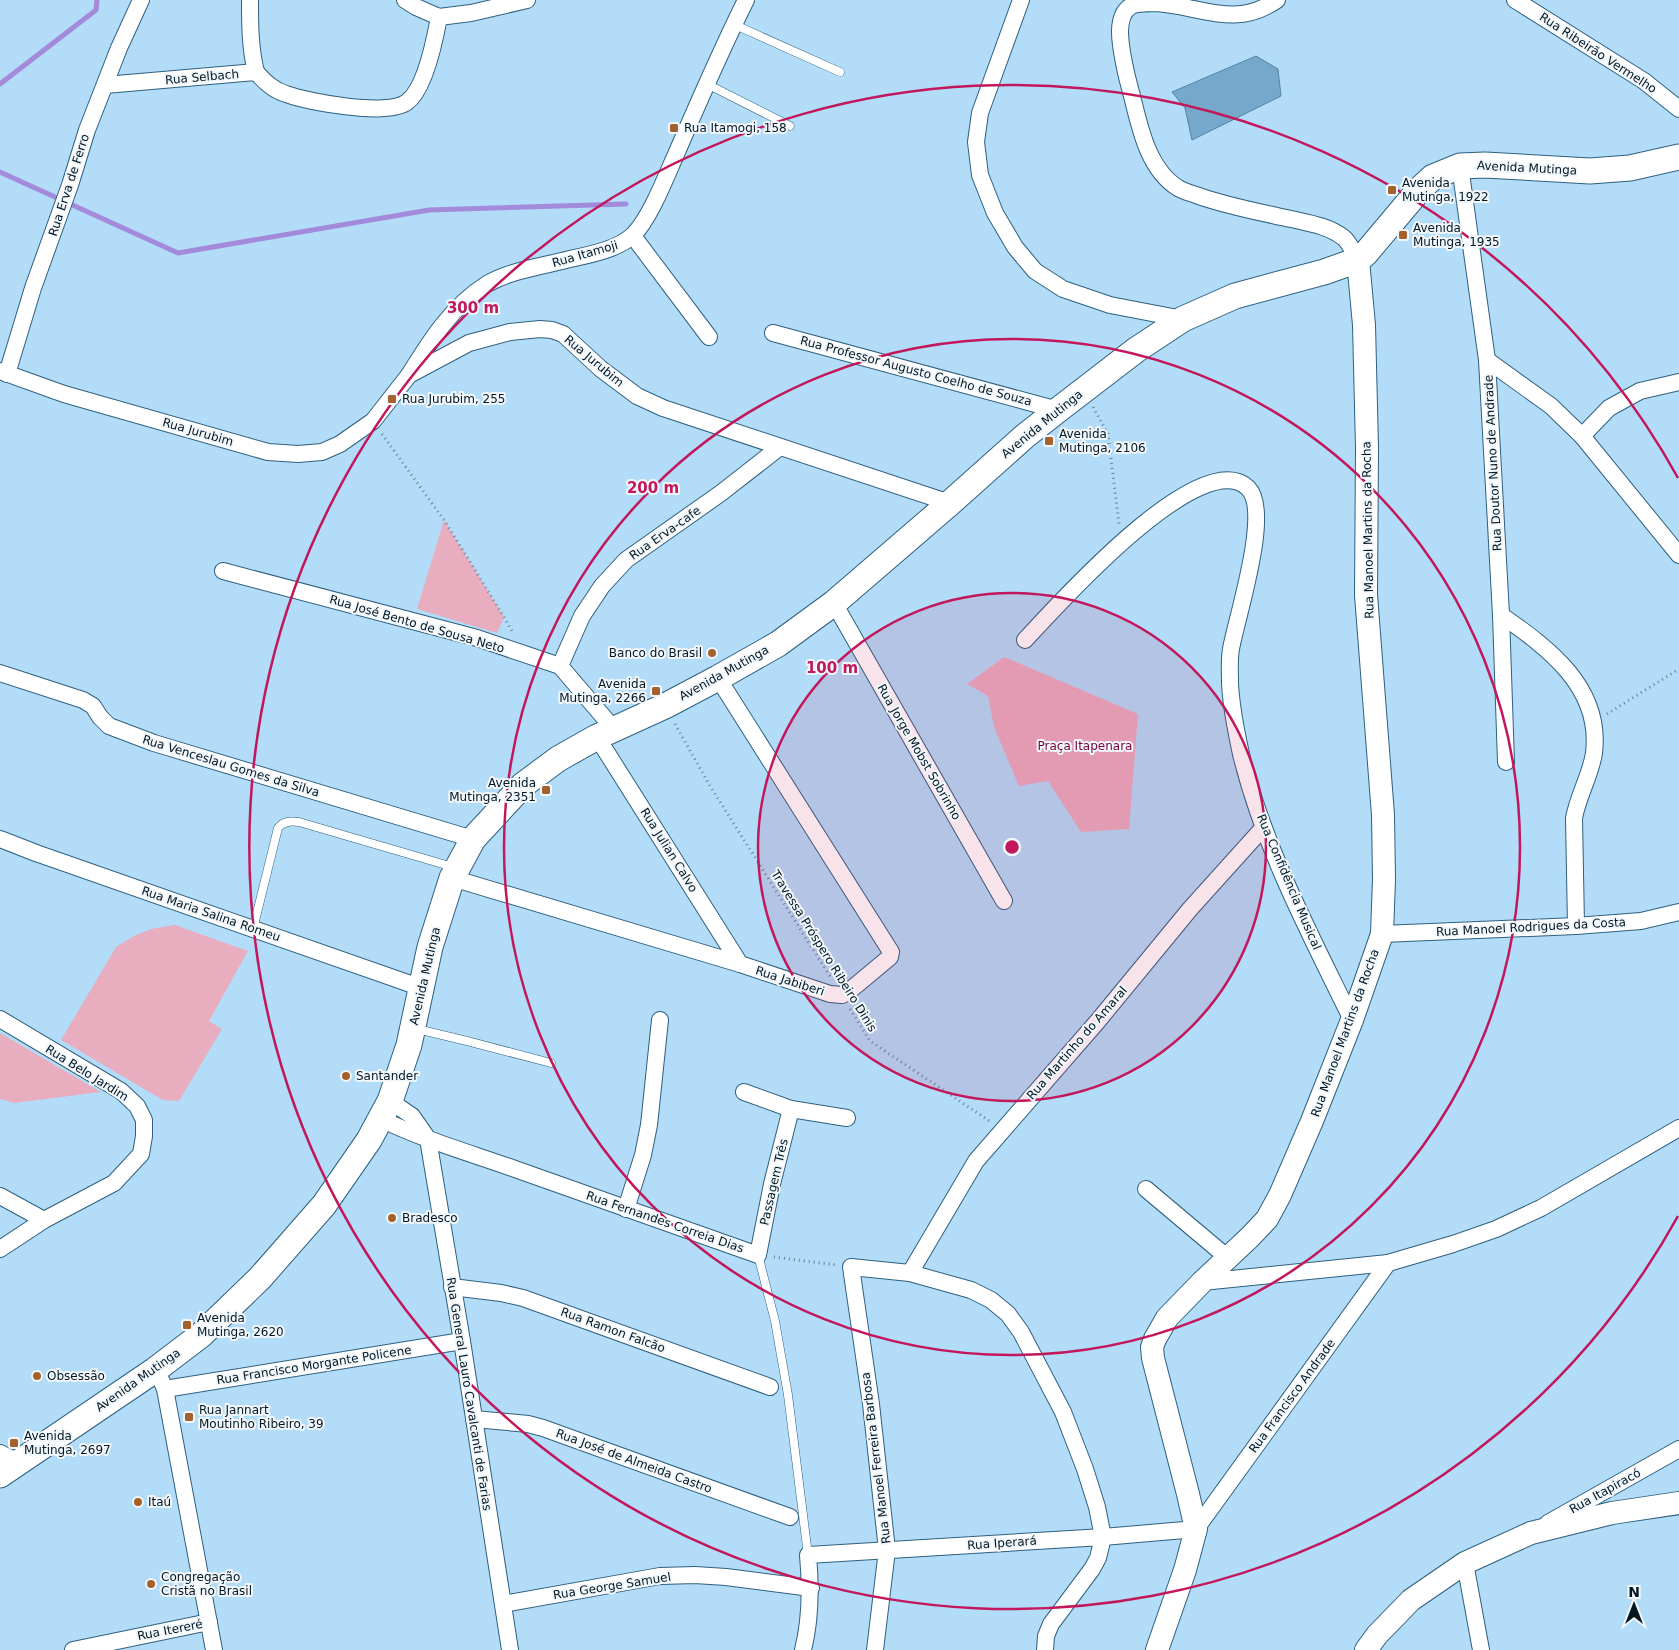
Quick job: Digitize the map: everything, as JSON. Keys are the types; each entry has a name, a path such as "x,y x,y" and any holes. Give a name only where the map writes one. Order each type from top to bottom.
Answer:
{"main road":[{"name":"Avenida Mutinga","path":"6,1464 89,1414 160,1379 260,1278 324,1205 369,1140 385,1110 409,1045 430,947 454,873 473,839 522,785 558,759 605,733 665,706 778,644 834,603 1025,436 1136,350 1183,319 1235,296 1324,272 1358,260 1419,190 1433,177 1460,166 1485,165 1590,171 1630,168 1679,157"},
{"name":"Rua Manoel Martins da Rocha","path":"1157,1650 1185,1570 1196,1529 1153,1358 1152,1347 1167,1318 1266,1218 1280,1195 1352,1020 1382,934 1384,879 1383,815 1366,595 1367,448 1364,326 1358,260"},
{"path":"1366,1650 1377,1635 1411,1600 1465,1563 1531,1532 1612,1513 1679,1504"}],"street":[{"name":"Rua Erva de Ferro","path":"3,373 67,194 87,130 141,0"},
{"path":"250,0 250,37 256,72"},
{"path":"406,0 416,7 439,17 471,13 527,0"},
{"name":"Rua Itamoji","path":"409,375 432,338 455,310 488,284 519,271 597,253 623,243 633,236 650,210 746,0"},
{"path":"1021,0 980,113 976,142 980,175 995,214 1015,247 1035,271 1063,290 1110,305 1183,319"},
{"path":"1277,0 1266,8 1250,14 1229,16 1158,3 1132,6 1125,12 1121,20 1120,30 1124,64 1142,136 1156,165 1166,178 1179,189 1213,201 1321,226 1344,239 1358,260"},
{"name":"Rua Ribeirão Vermelho","path":"1515,0 1644,81 1679,109"},
{"name":"Rua Selbach","path":"105,85 256,72 267,85 279,91 320,103 349,107 399,106 412,97 420,84 432,50 439,17"},
{"name":"Rua Doutor Nuno de Andrade","path":"1460,166 1487,360 1501,615 1506,762"},
{"path":"633,236 709,337"},
{"name":"Rua Jurubim","path":"3,373 64,394 268,452 298,454 322,452 340,444 373,421 409,375 469,343 510,332 540,329 552,330 563,334 601,369 637,396 663,408 950,503"},
{"name":"Rua Professor Augusto Coelho de Souza","path":"773,333 1058,410"},
{"path":"1487,360 1551,406 1582,436 1679,555"},
{"path":"1582,436 1609,408 1640,391 1679,382"},
{"name":"Rua Erva-cafe","path":"560,666 582,616 602,586 626,560 721,493 780,447"},
{"name":"Rua Confidência Musical","path":"1025,640 1081,581 1122,542 1178,499 1204,486 1221,481 1235,481 1248,487 1255,506 1255,522 1253,554 1230,651 1230,684 1234,724 1263,828 1305,924 1352,1020"},
{"name":"Rua José Bento de Sousa Neto","path":"223,571 477,638 560,666 605,733"},
{"name":"Rua Jorge Mobst Sobrinho","path":"834,603 1004,901"},
{"path":"1501,615 1538,642 1561,662 1576,682 1587,702 1594,722 1594,754 1577,803 1574,818 1576,926"},
{"name":"Rua Venceslau Gomes da Silva","path":"0,673 83,700 93,706 109,726 154,743 473,839"},
{"name":"Rua Jabiberi","path":"454,873 830,994 842,995 848,992 890,957 891,952 718,678"},
{"name":"Rua Julian Calvo","path":"605,733 740,964"},
{"name":"Rua Martinho do Amaral","path":"910,1273 976,1161 1097,1022 1190,909 1263,828"},
{"name":"Rua Maria Salina Romeu","path":"0,839 422,988"},
{"name":"Rua Manoel Rodrigues da Costa","path":"1382,934 1576,926 1641,921 1679,912"},
{"name":"Rua Belo Jardim","path":"0,1019 120,1091 137,1106 144,1120 141,1154 114,1183 44,1220 0,1249"},
{"path":"626,1209 643,1155 649,1125 660,1020"},
{"path":"744,1092 791,1109 847,1118"},
{"name":"Passagem Três","path":"758,1255 772,1184 791,1109"},
{"path":"385,1110 412,1116 428,1139"},
{"path":"1202,1282 1388,1263 1453,1244 1496,1229 1541,1208 1679,1128"},
{"name":"Rua Fernandes Correia Dias","path":"428,1139 758,1255"},
{"name":"Rua General Lauro Cavalcanti de Farias","path":"428,1139 510,1650"},
{"path":"1146,1189 1228,1258"},
{"path":"0,1196 44,1220"},
{"name":"Rua Francisco Andrade","path":"1196,1529 1388,1263"},
{"path":"851,1267 910,1273 972,1290 991,1300 1008,1314 1020,1332 1063,1412 1085,1469 1097,1507 1103,1537 1098,1558 1092,1569 1051,1624 1046,1636 1045,1650"},
{"name":"Rua Manoel Ferreira Barbosa","path":"851,1267 870,1404 887,1550 875,1650"},
{"name":"Rua Ramon Falcão","path":"452,1287 501,1293 522,1298 770,1387"},
{"name":"Rua Francisco Morgante Policene","path":"160,1379 462,1342"},
{"path":"160,1379 214,1650"},
{"name":"Rua José de Almeida Castro","path":"474,1419 528,1424 543,1428 790,1517"},
{"name":"Rua Itapiracó","path":"1531,1532 1679,1449"},
{"name":"Rua Iperará","path":"808,1555 1103,1537 1196,1529"},
{"path":"803,1650 810,1620 811,1588 808,1555"},
{"path":"1465,1563 1481,1650"},
{"name":"Rua George Samuel","path":"502,1604 660,1576 695,1575 726,1577 811,1588"},
{"name":"Rua Itereré","path":"73,1650 209,1622"}],"lane":[{"path":"734,24 840,72"},
{"path":"707,84 790,126"},
{"path":"253,929 278,828 283,823 299,822 454,873"},
{"path":"413,1028 550,1064"},
{"path":"758,1255 775,1321 788,1395 808,1555"}],"path":[{"path":"1083,391 1108,434 1122,542"},
{"path":"373,421 444,520 504,617 523,654"},
{"path":"1594,722 1679,669"},
{"name":"Travessa Próspero Ribeiro Dinis","path":"680,734 710,786 870,1041 1002,1129"},
{"name":"Rua Fernandes Correia Dias","path":"758,1255 851,1267"}],"green space":[{"path":"444,520 504,617 497,633 417,609"},
{"name":"Praça Itapenara","path":"1004,657 1138,714 1129,829 1081,832 1048,781 1019,786 994,727 988,696 967,684"},
{"path":"175,925 248,951 209,1021 222,1029 179,1101 163,1100 61,1040 116,947 134,936 151,929"},
{"path":"0,1033 101,1092 14,1103 0,1099"}],"building":[{"path":"1256,56 1278,69 1281,96 1192,140 1185,108 1172,92"}],"waterway":[{"path":"0,84 96,10 97,0"},
{"path":"0,172 178,253 429,210 626,204"}],"place":[{"name":"Rua Itamogi, 158","path":"674,128"},
{"name":"Avenida Mutinga, 1922","path":"1392,190"},
{"name":"Avenida Mutinga, 1935","path":"1403,235"},
{"name":"Rua Jurubim, 255","path":"392,399"},
{"name":"Avenida Mutinga, 2106","path":"1049,441"},
{"name":"Banco do Brasil","path":"712,653"},
{"name":"Avenida Mutinga, 2266","path":"656,691"},
{"name":"Avenida Mutinga, 2351","path":"546,790"},
{"name":"Santander","path":"346,1076"},
{"name":"Bradesco","path":"392,1218"},
{"name":"Avenida Mutinga, 2620","path":"187,1325"},
{"name":"Obsessão","path":"37,1376"},
{"name":"Rua Jannart Moutinho Ribeiro, 39","path":"189,1417"},
{"name":"Avenida Mutinga, 2697","path":"14,1443"},
{"name":"Itaú","path":"138,1502"},
{"name":"Congregação Cristã no Brasil","path":"151,1584"}]}
